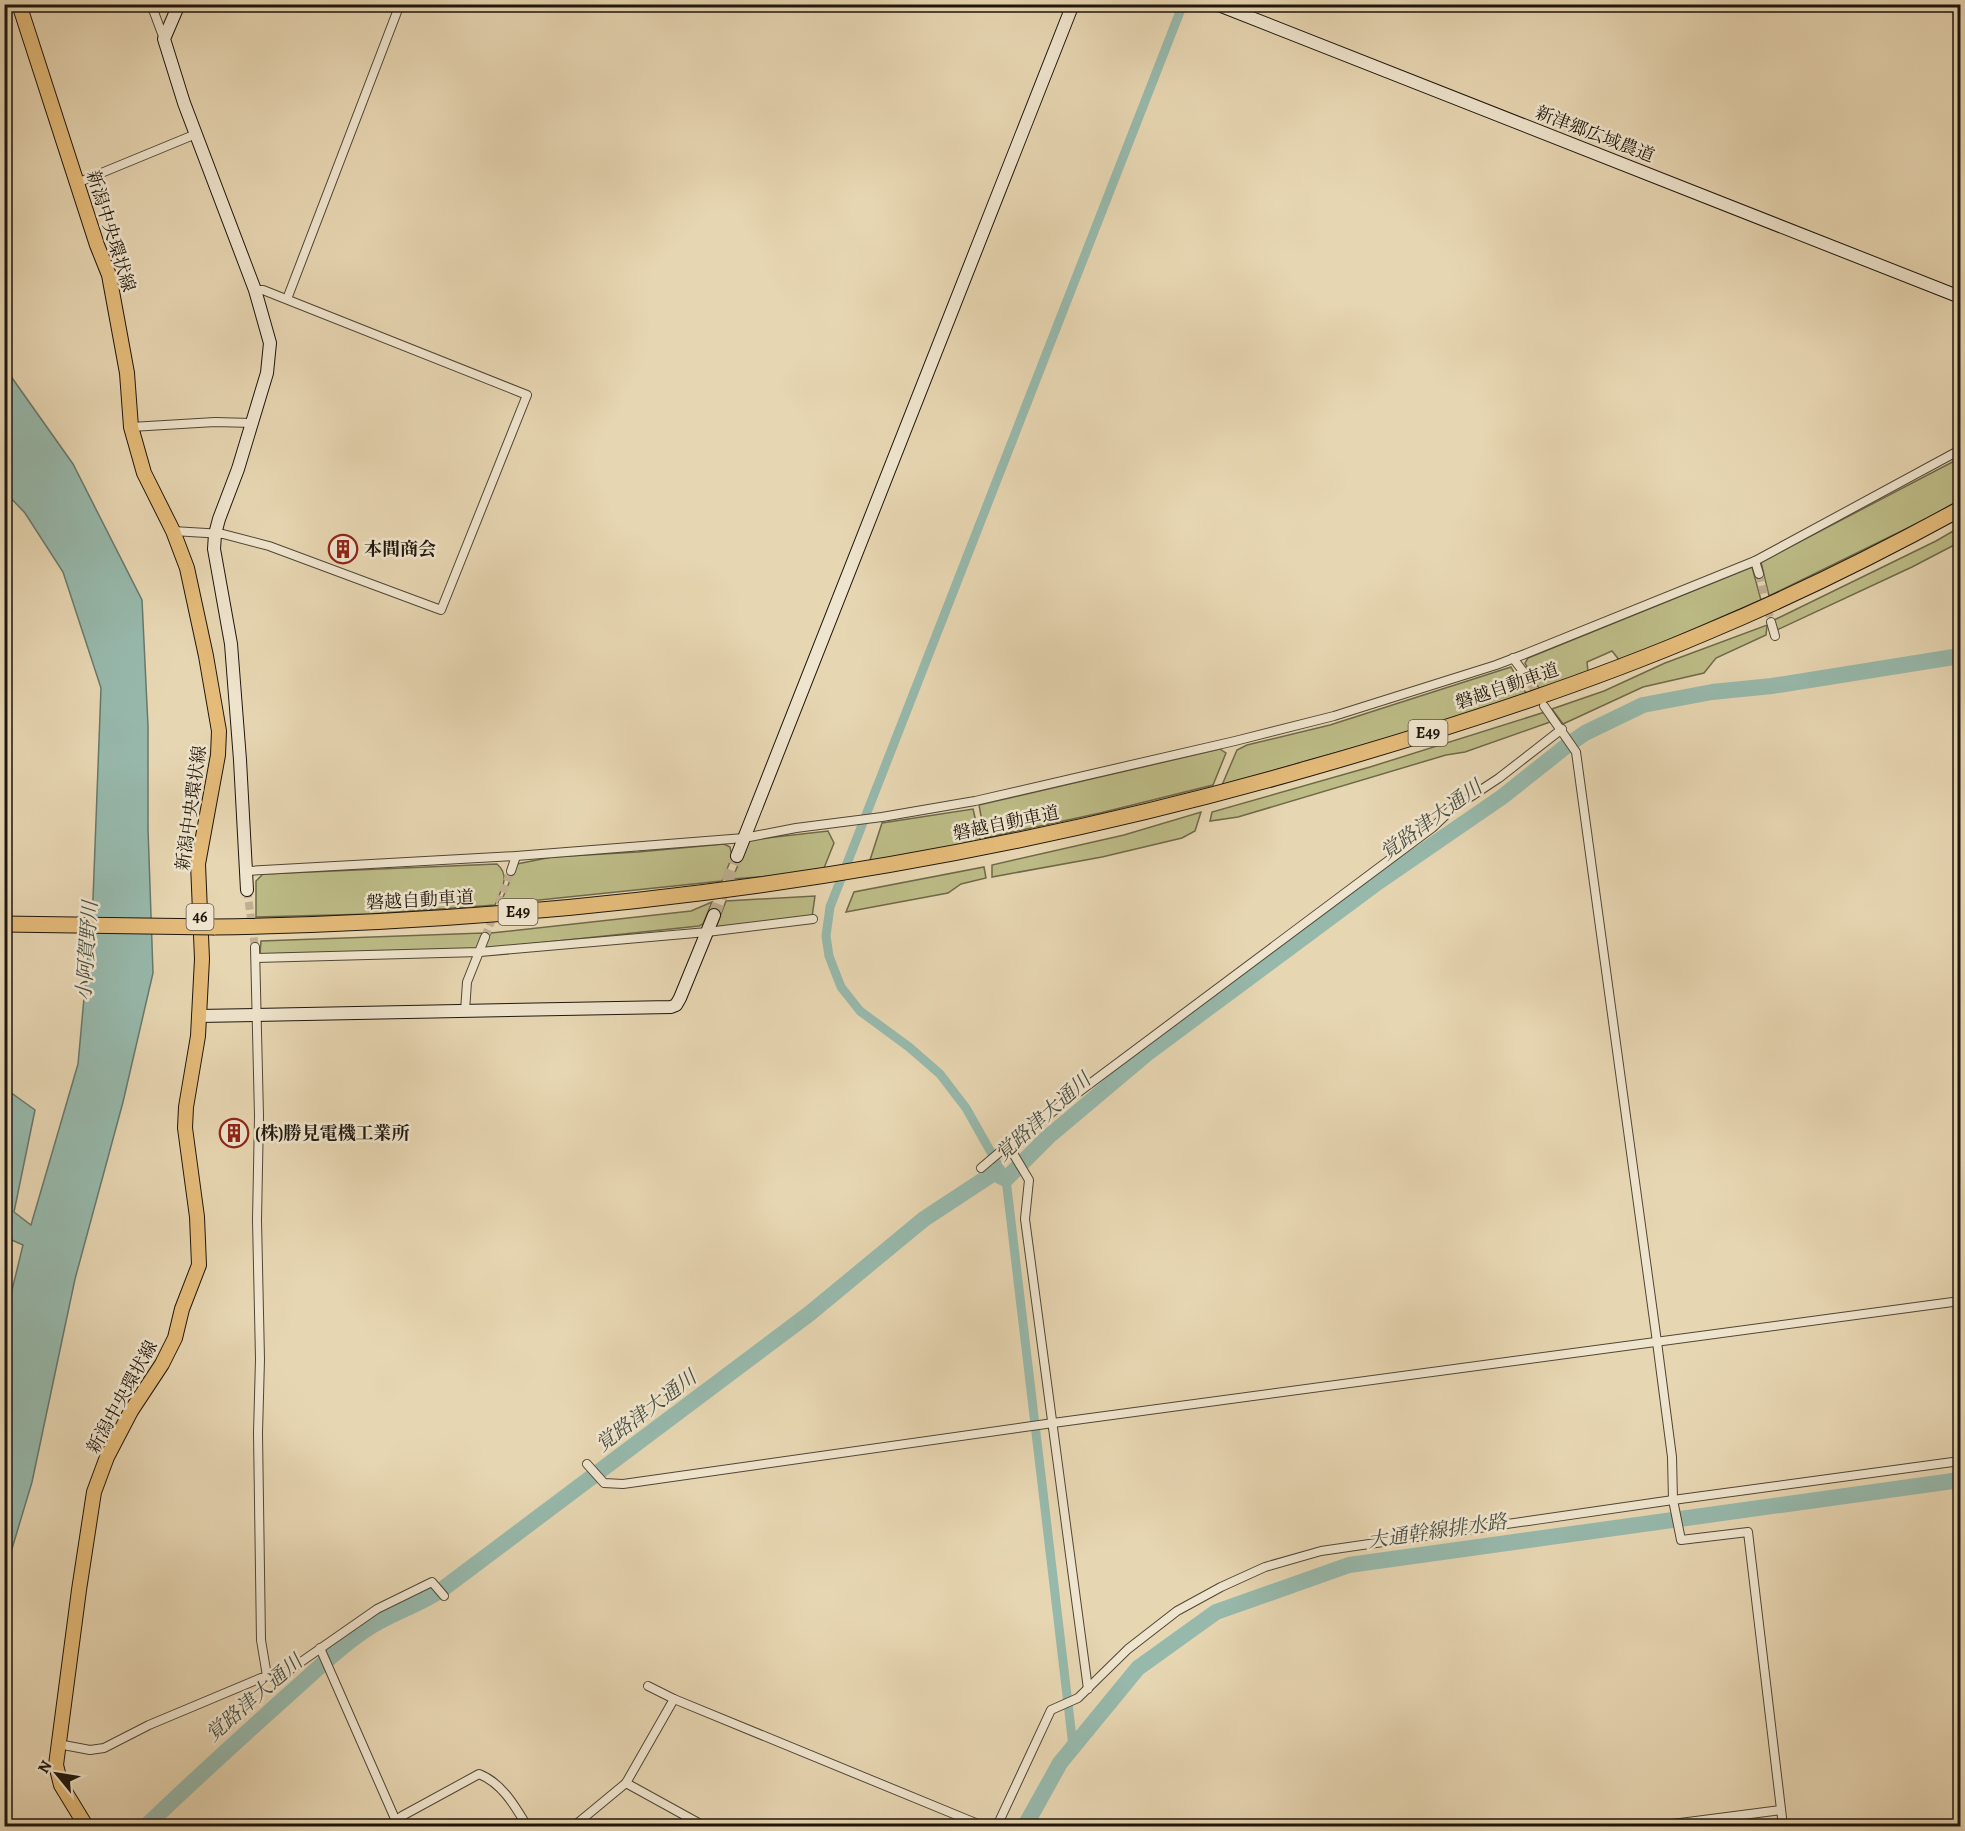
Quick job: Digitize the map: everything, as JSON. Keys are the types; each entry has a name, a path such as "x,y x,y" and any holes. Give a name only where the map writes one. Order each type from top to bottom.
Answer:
{"highway":[{"name":"磐越自動車道","path":"4,924 214,927 317,925 468,917 624,903 820,877 1056,833 1219,794 1496,711 1708,632 1875,555 1960,509"}],"main road":[{"name":"新潟中央環状線","path":"19,4 97,245 109,275 127,373 130,427 144,473 173,531 188,568 219,731 218,755 198,864 202,959 198,1036 186,1107 185,1128 196,1217 199,1264 182,1309 175,1338 162,1364 131,1411 111,1448 94,1492 56,1765 58,1778 86,1827"}],"street":[{"path":"151,4 195,134 255,290 270,349 267,374 215,534 216,560 231,644 247,890"},
{"path":"164,39 179,4"},
{"path":"287,299 400,4"},
{"path":"737,856 1073,4"},
{"name":"新津郷広域農道","path":"1216,4 1960,297"},
{"path":"77,183 195,134"},
{"path":"173,531 223,534 270,546 441,610 527,395 287,299 263,290 255,290"},
{"path":"130,427 215,422 252,423"},
{"path":"247,871 516,856 744,838 975,801 1235,741 1334,716 1496,665 1755,561 1960,450"},
{"path":"1755,561 1759,574"},
{"path":"1771,622 1775,636"},
{"path":"1513,658 1525,674"},
{"path":"1544,706 1576,752 1657,1342 1679,1532 1681,1540 1748,1532 1783,1827"},
{"path":"981,1168 1432,828 1452,809 1563,731"},
{"path":"511,871 516,856"},
{"path":"198,1016 671,1007 676,1005 680,998 714,915"},
{"path":"256,958 480,952 708,932 813,919"},
{"path":"465,1011 467,982 485,937"},
{"path":"255,947 259,1116 257,1220 261,1640 267,1676"},
{"path":"1010,1148 1029,1180 1025,1219 1049,1424 1088,1689"},
{"path":"589,1467 604,1483 623,1484 1960,1301"},
{"path":"998,1827 1051,1710 1078,1698 1140,1639 1177,1611 1265,1567 1321,1551 1960,1461"},
{"path":"58,1744 90,1750 104,1748 149,1725 267,1676 288,1671 321,1650 377,1608 432,1582 444,1596"},
{"path":"321,1650 396,1821"},
{"path":"648,1686 674,1699 983,1827"},
{"path":"574,1827 626,1783 674,1699"},
{"path":"388,1827 478,1774 490,1779 506,1795 527,1827"},
{"path":"626,1783 704,1827"},
{"path":"1658,1827 1781,1810"}],"shaded area":[{"path":"5,364 10,375 73,464 142,600 148,726 148,829 153,973 123,1102 75,1279 32,1482 5,1572 4,1323 23,1245 5,1237 5,1114 10,1092 35,1110 14,1212 31,1225 78,1064 93,899 101,688 63,572 25,513 5,492"},
{"path":"1960,458 1960,500 1769,596 1761,562"},
{"path":"1960,527 1960,542 1777,630 1774,620"},
{"path":"1752,567 1761,600 1620,661 1612,651 1587,662 1588,672 1540,690 1525,663 1528,658"},
{"path":"1767,625 1766,635 1716,658 1704,673 1643,687 1563,724 1552,709 1604,691 1665,663"},
{"path":"1511,667 1527,695 1441,723 1222,785 1237,750 1247,745 1330,725"},
{"path":"1545,712 1550,722 1465,752 1446,755 1238,817 1210,821 1212,812 1370,767"},
{"path":"1220,749 1226,753 1213,785 985,838 979,805"},
{"path":"973,809 981,843 869,863 882,823"},
{"path":"1201,812 1195,831 1182,838 1102,857 992,877 992,865 1124,835"},
{"path":"828,831 834,843 824,868 808,873 732,879 749,840"},
{"path":"724,844 730,847 732,857 722,881 500,904 517,864 552,857"},
{"path":"497,864 504,878 495,905 371,914 256,917 256,881 263,874"},
{"path":"984,867 986,878 961,884 948,893 846,912 854,892"},
{"path":"815,896 812,917 716,927 726,901"},
{"path":"712,902 703,924 699,926 483,949 491,933 691,911"},
{"path":"483,933 477,950 260,954 261,941"}],"waterway":[{"path":"1073,1746 1006,1179 966,1108 940,1074 909,1047 860,1011 841,987 829,956 826,936 830,907 1183,4"},
{"name":"覚路津大通川","path":"146,1826 324,1662 354,1638 444,1588 809,1314 924,1219 994,1173 1006,1179 1048,1137 1149,1052 1374,885 1502,797 1585,733 1643,705 1712,692 1772,686 1960,656"},
{"name":"大通幹線排水路","path":"1025,1826 1060,1763 1138,1668 1216,1612 1349,1565 1960,1480"}],"tunnel":[{"path":"1759,574 1771,622"},
{"path":"1525,674 1539,698"},
{"path":"714,915 737,856"},
{"path":"485,937 511,871"},
{"path":"247,890 255,947"}],"place":[{"name":"本間商会","path":"343,549"},
{"name":"(株)勝見電機工業所","path":"234,1133"}],"water label":[{"name":"小阿賀野川","path":"87,951"}]}
